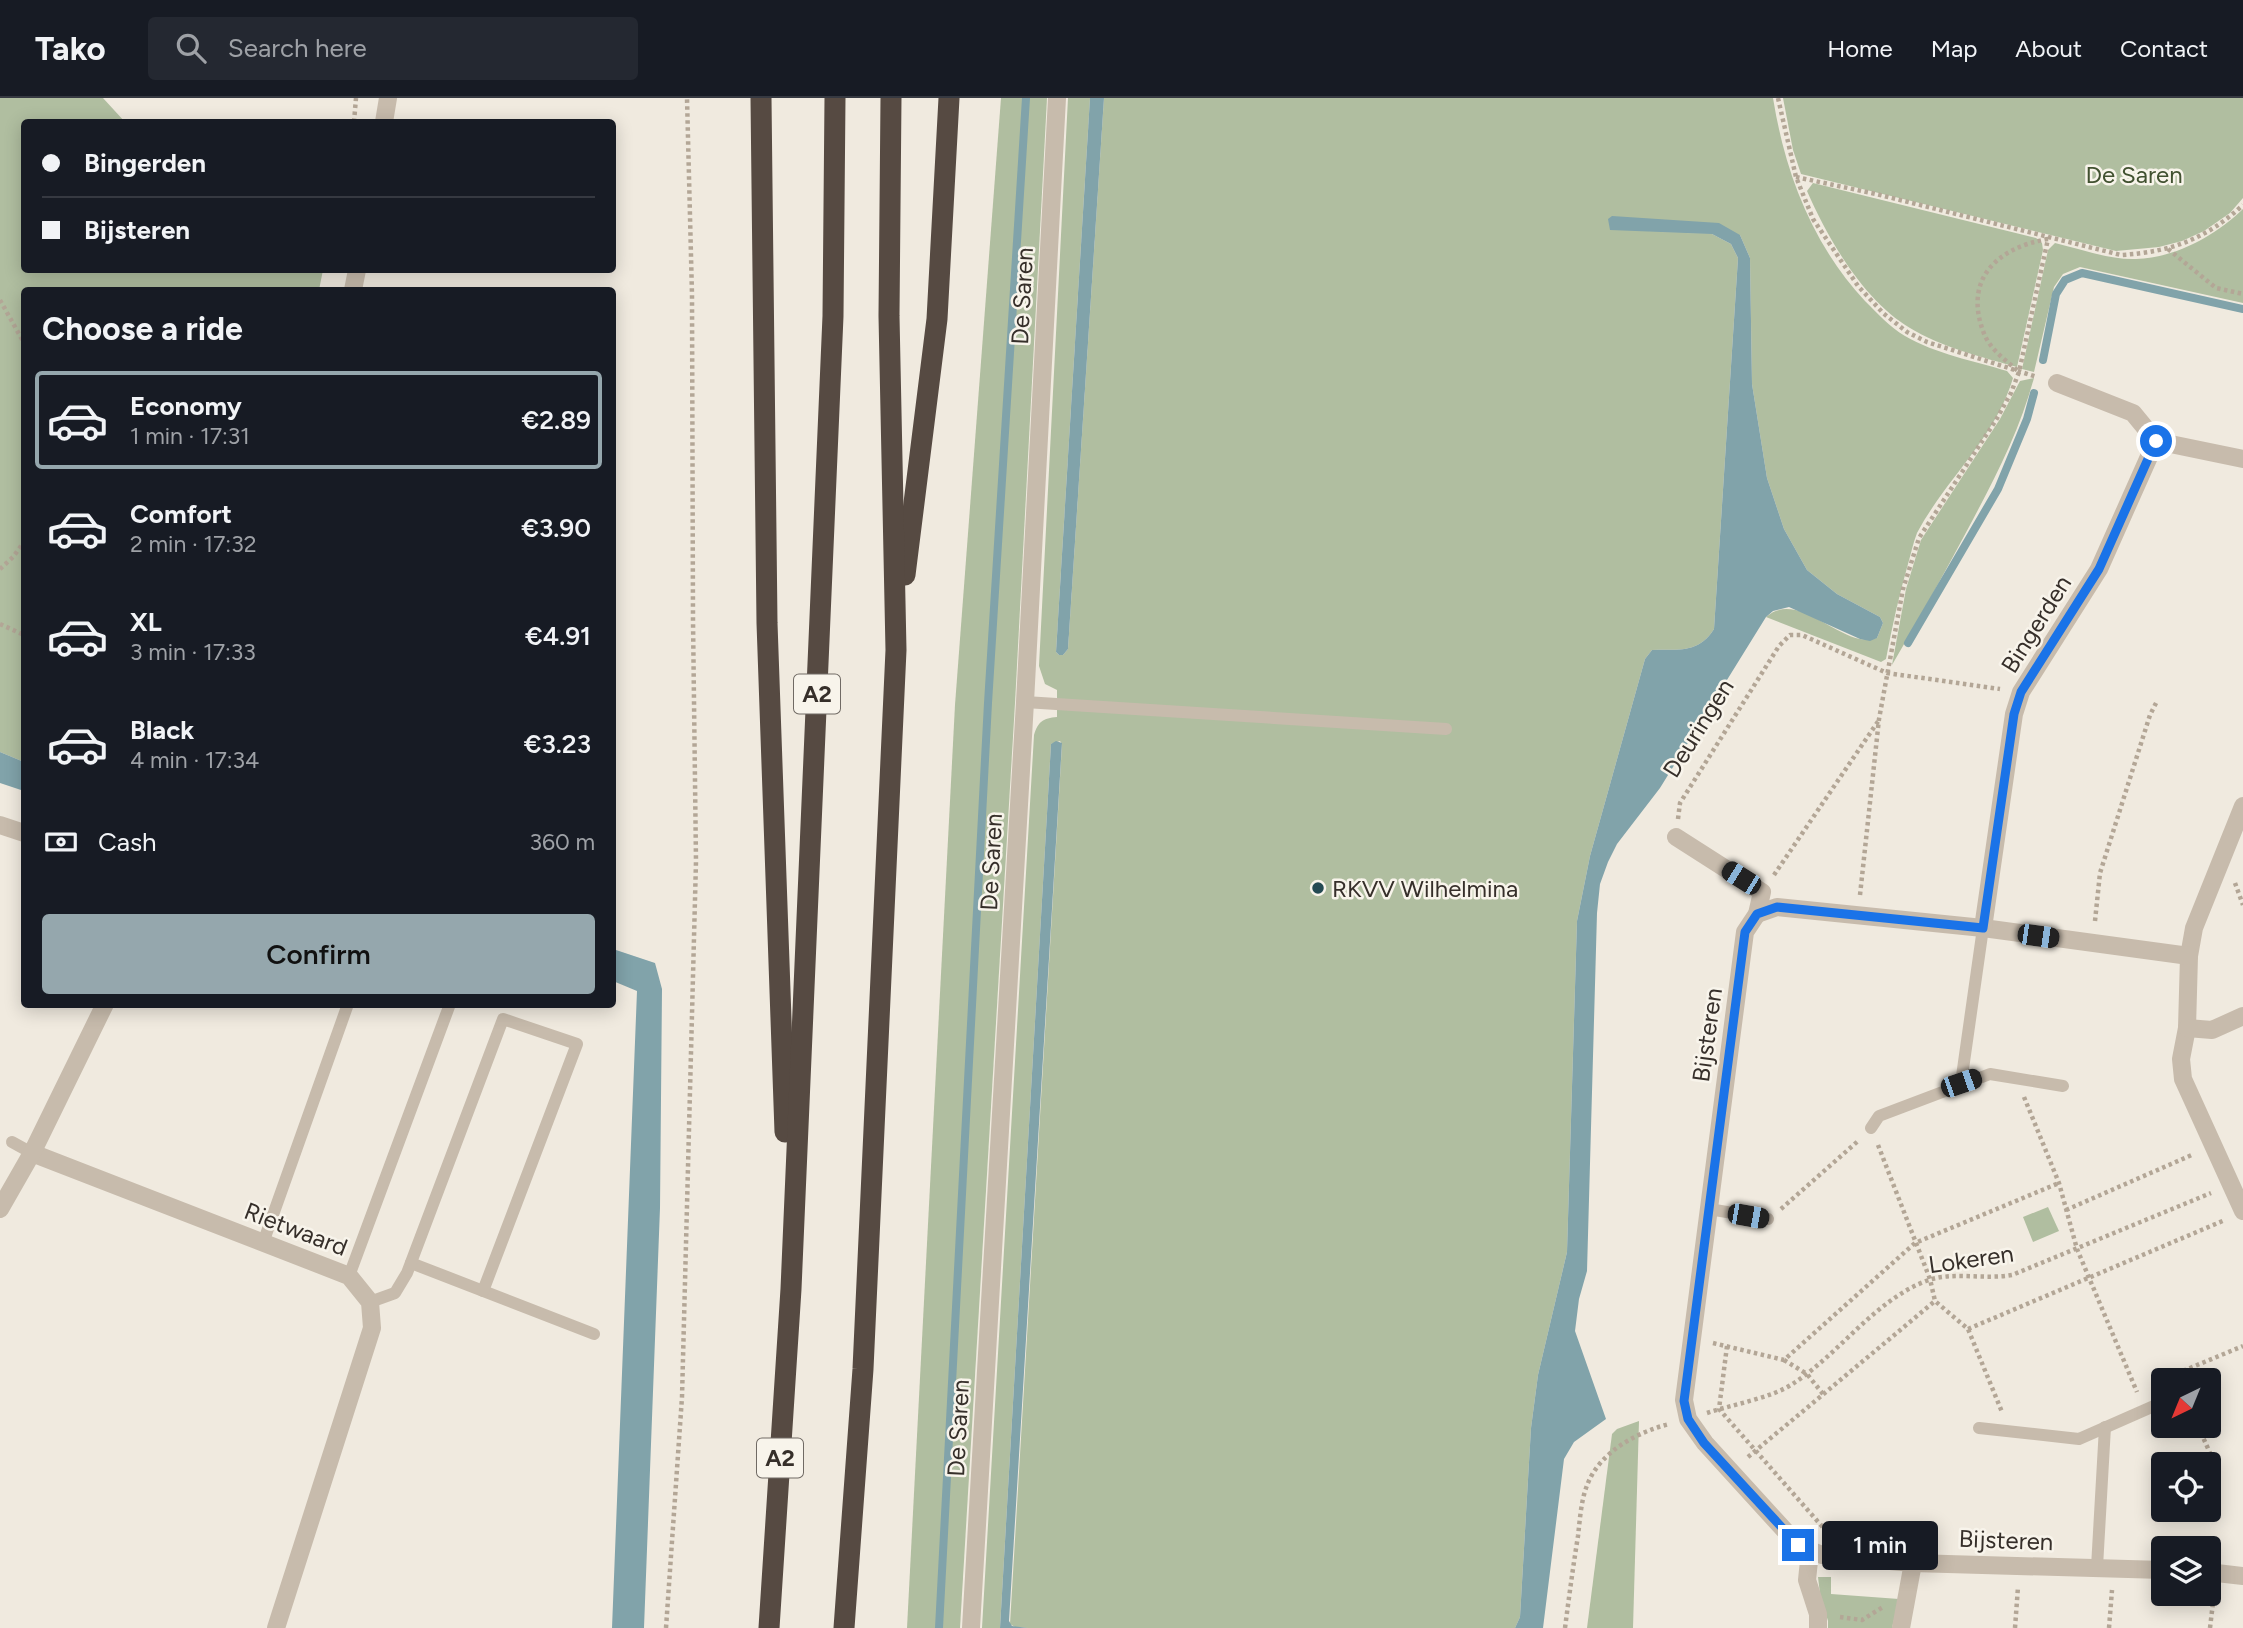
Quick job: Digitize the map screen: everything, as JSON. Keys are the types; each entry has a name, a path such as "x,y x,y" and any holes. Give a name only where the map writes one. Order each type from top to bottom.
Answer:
{"highway":[{"name":"A2","path":"761,98 766,623 790,1289"},
{"name":"A2","path":"769,1628 790,1289 833,330 835,98"},
{"path":"844,1628 863,1369 896,650 889,316 891,98"},
{"path":"896,650 937,319 949,98"}],"street":[{"path":"384,119 388,98"},
{"name":"De Saren","path":"971,1628 1057,98"},
{"path":"2057,383 2133,413 2156,441 2243,459"},
{"name":"Bingerden","path":"1983,928 2014,714 2021,692 2099,569 2156,441"},
{"path":"2237,1214 2233,1189 2183,1079 2181,1059 2187,1028 2189,956 2194,928 2243,806"},
{"path":"0,825 21,832"},
{"path":"1676,837 1762,892 1757,914"},
{"path":"1757,914 1777,907 1983,928 2189,956"},
{"name":"Bijsteren","path":"1688,1419 1684,1401 1745,932 1757,914"},
{"path":"0,1209 32,1153 103,1008"},
{"path":"2187,1028 2212,1030 2243,1016"},
{"name":"Rietwaard","path":"32,1153 349,1276 370,1302"},
{"path":"275,1628 372,1328 370,1302"},
{"path":"1688,1419 1704,1443 1798,1545 1810,1551 1807,1580 1818,1621"},
{"name":"Bijsteren","path":"1810,1551 1822,1555 1913,1563 2151,1570"},
{"path":"1901,1628 1913,1563"},
{"path":"2221,1573 2243,1576"}],"lane":[{"path":"1025,702 1447,729"},
{"path":"1961,1083 1983,928"},
{"path":"263,1243 347,1008"},
{"path":"349,1276 449,1008"},
{"path":"370,1302 395,1293 411,1263 503,1018 577,1044 483,1291"},
{"path":"1871,1128 1879,1116 1990,1074 2016,1076 2063,1086"},
{"path":"12,1142 32,1153"},
{"path":"1709,1209 1768,1219"},
{"path":"411,1263 594,1334"},
{"path":"1979,1427 2079,1439 2151,1406"},
{"path":"2105,1427 2106,1568"}],"path":[{"path":"354,119 356,98"},
{"path":"666,1628 682,1398 696,861 692,620 692,295 687,98"},
{"path":"1778,98 1796,177 1813,219 1858,286 1883,313 1907,332 1927,342 2019,372"},
{"path":"1796,177 1876,194 2048,239 2121,255 2168,249 2203,236 2243,205"},
{"path":"1858,916 1886,673 1903,589 1919,538 2011,393 2019,372 2048,239"},
{"path":"2019,372 1997,352 1986,337 1976,293 1982,278 2010,251 2048,239"},
{"path":"2168,249 2216,288 2243,294"},
{"path":"0,300 21,338"},
{"path":"0,569 21,546"},
{"path":"0,624 21,634"},
{"name":"Deuringen","path":"1676,837 1680,803 1779,646 1790,635 1802,635 1886,673 2021,692"},
{"path":"2093,943 2100,873 2150,715 2157,701"},
{"path":"1762,892 1880,719"},
{"path":"2016,1076 2059,1183 2077,1249 2144,1409"},
{"path":"1768,1219 1794,1199 1871,1128 1930,1279 1936,1301 1968,1329 2010,1432"},
{"path":"2066,1210 2213,1146"},
{"path":"1784,1360 1915,1243 2059,1183"},
{"name":"Lokeren","path":"1565,1628 1582,1502 1588,1482 1602,1461 1622,1445 1649,1429 1791,1385 1808,1374 1886,1304 1930,1279 1997,1278 2012,1275 2206,1194 2233,1189"},
{"path":"1968,1329 2237,1214"},
{"path":"1732,1472 1936,1301"},
{"path":"1692,1338 1784,1360 1808,1374 1823,1394"},
{"path":"1727,1346 1719,1409 1848,1557"},
{"path":"2190,1368 2243,1346"},
{"path":"2204,1438 2210,1452"},
{"path":"2015,1628 2019,1565"},
{"path":"2106,1568 2109,1628"},
{"path":"1818,1621 1862,1619 1888,1605 1905,1606"},
{"path":"2210,1628 2211,1606"}],"green space":[{"path":"0,98 103,98 122,119 21,119 21,273 322,273 320,287 21,287 21,761 0,752"},
{"path":"1001,98 1047,98 1015,703 960,1628 907,1628 955,705"},
{"name":"RKVV Wilhelmina","path":"1068,98 1090,98 1056,652 1059,655 1063,655 1068,649 1104,98 1773,98 1793,180 1816,231 1846,279 1884,320 1905,336 1942,352 2007,371 2013,378 1995,420 1917,533 1886,659 1881,662 1766,617 1788,609 1800,611 1848,635 1862,639 1877,638 1883,623 1880,617 1837,594 1807,570 1784,529 1767,478 1752,384 1750,258 1740,235 1610,230 1712,234 1731,244 1738,258 1714,629 1701,643 1679,650 1652,650 1645,659 1590,856 1577,921 1567,1252 1538,1375 1531,1428 1520,1617 1515,1628 1028,1628 1010,1624 1062,744 1060,741 1051,744 1000,1628 982,1628 1034,735 1042,722 1057,717 1057,690 1045,684 1039,666"},
{"name":"De Saren","path":"1783,98 2243,98 2243,198 2230,213 2204,231 2182,241 2159,247 2116,251 1801,174 1793,150"},
{"path":"1813,183 2036,238 2042,243 2043,250 2017,367 1934,340 1910,328 1877,302 1849,267 1825,229 1807,191"},
{"path":"2243,209 2243,303 2080,267 2063,274 2054,287 2034,372 2022,369 2048,250 2055,243 2116,258 2151,258 2194,244"},
{"path":"2034,378 1998,471 1892,665 1906,589 1921,540 2000,419 2020,381"},
{"path":"2048,1207 2059,1231 2033,1242 2023,1217"},
{"path":"1639,1421 1633,1628 1587,1628 1612,1434 1617,1429"},
{"path":"1818,1577 1831,1577 1831,1594 1899,1599 1892,1628 1828,1628"}],"water":[{"path":"1090,98 1104,98 1068,649 1063,655 1059,655 1056,652"},
{"path":"1612,216 1719,223 1740,235 1750,258 1752,384 1767,478 1784,529 1807,570 1837,594 1880,617 1883,623 1877,638 1870,641 1789,607 1773,611 1766,617 1660,788 1617,844 1608,862 1600,884 1597,913 1587,1271 1579,1299 1575,1331 1606,1419 1574,1442 1564,1459 1543,1628 1515,1628 1520,1617 1531,1428 1538,1375 1567,1252 1577,921 1590,856 1645,659 1652,650 1679,650 1701,643 1714,629 1738,258 1731,244 1712,234 1610,230 1608,219"},
{"path":"1056,741 1062,743 1009,1621 1012,1626 1028,1628 1000,1628 1051,744"},
{"path":"0,752 21,761 21,790 0,783"},
{"path":"616,950 655,963 662,989 660,1208 644,1628 612,1628 637,991 616,982"}],"waterway":[{"path":"939,1628 988,703 1026,98"},
{"path":"2043,360 2056,294 2065,280 2082,273 2243,309"},
{"path":"1908,643 1998,489 2027,419 2034,393"}],"place":[{"name":"RKVV Wilhelmina","path":"1318,888"}],"route":[{"path":"1798,1545 1704,1443 1688,1419 1684,1401 1745,932 1757,914 1777,907 1983,928 2014,714 2021,692 2099,569 2156,441"}]}
